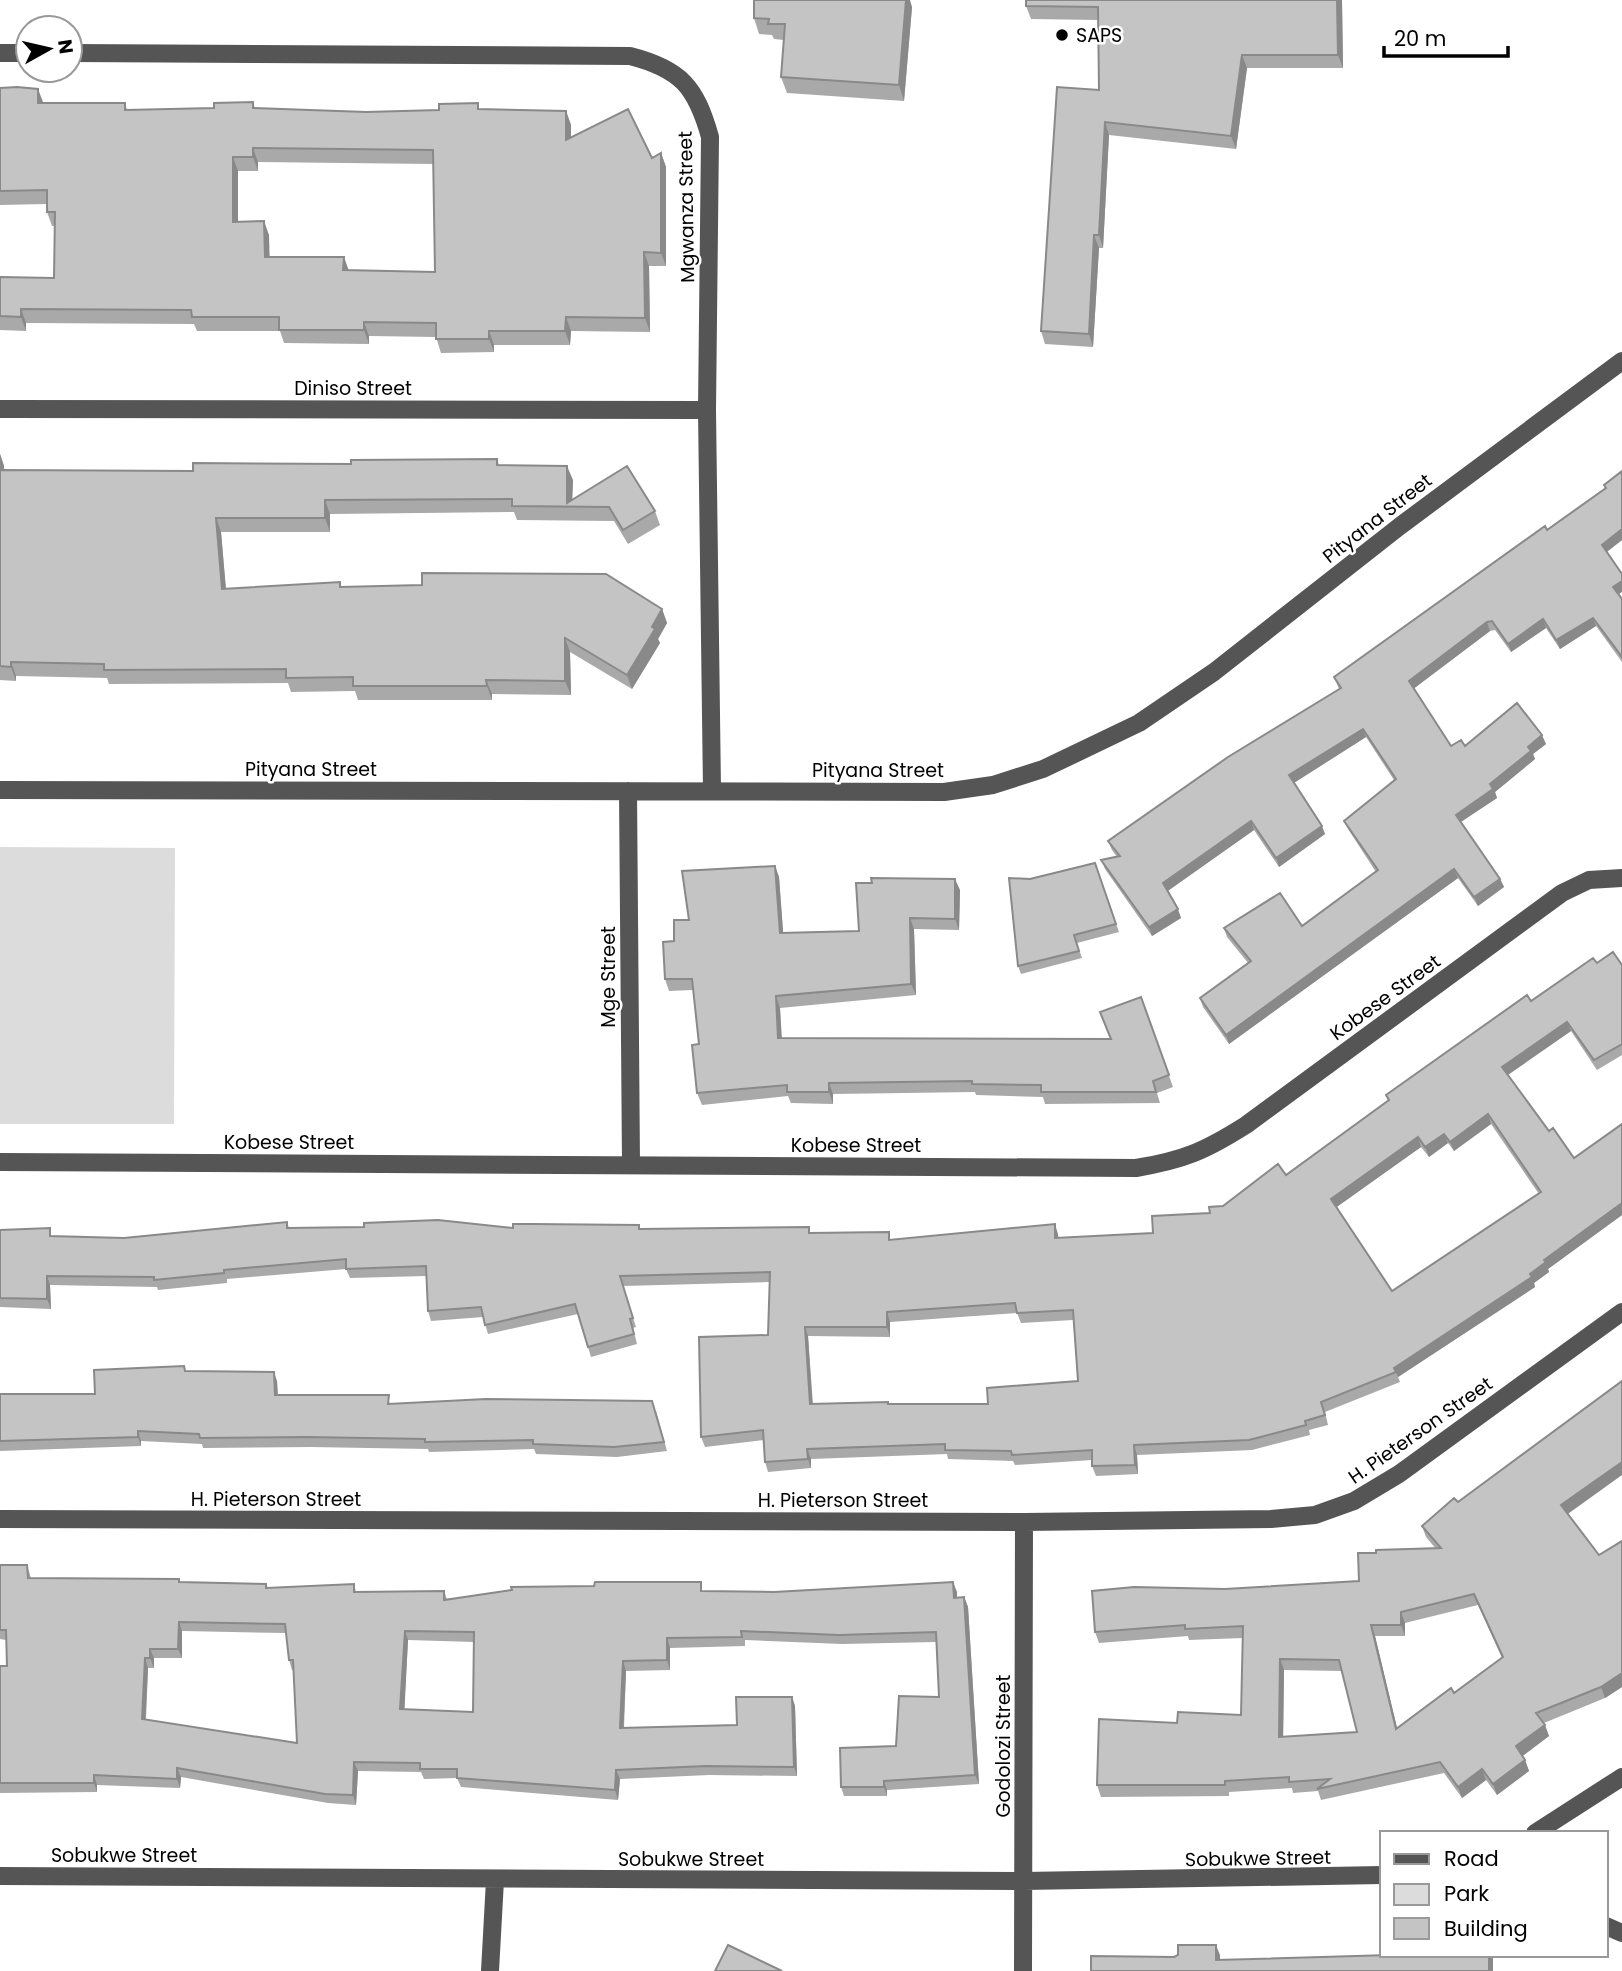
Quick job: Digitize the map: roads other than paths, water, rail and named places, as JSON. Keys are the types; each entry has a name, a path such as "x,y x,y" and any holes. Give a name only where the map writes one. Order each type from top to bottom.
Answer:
{"street":[{"name":"Mgwanza Street","path":"84,53 597,54 630,56 659,63 685,81 701,103 710,137 707,410 712,790"},
{"name":"Pityana Street","path":"0,790 944,792 993,785 1043,769 1139,723 1214,672 1400,526 1622,361"},
{"name":"Diniso Street","path":"0,408 707,410"},
{"name":"Mge Street","path":"628,790 631,1164"},
{"name":"Kobese Street","path":"0,1162 1136,1168 1175,1162 1206,1151 1246,1125 1562,893 1588,880 1622,878"},
{"name":"H. Pieterson Street","path":"0,1519 1024,1522 1271,1519 1315,1515 1354,1501 1399,1474 1622,1312"},
{"name":"Godolozi Street","path":"1023,1971 1024,1522"},
{"path":"1538,1831 1622,1777"},
{"name":"Sobukwe Street","path":"0,1876 1024,1881 1380,1875"},
{"path":"490,1971 495,1880"}],"place":[{"name":"SAPS","path":"1062,35"}]}
